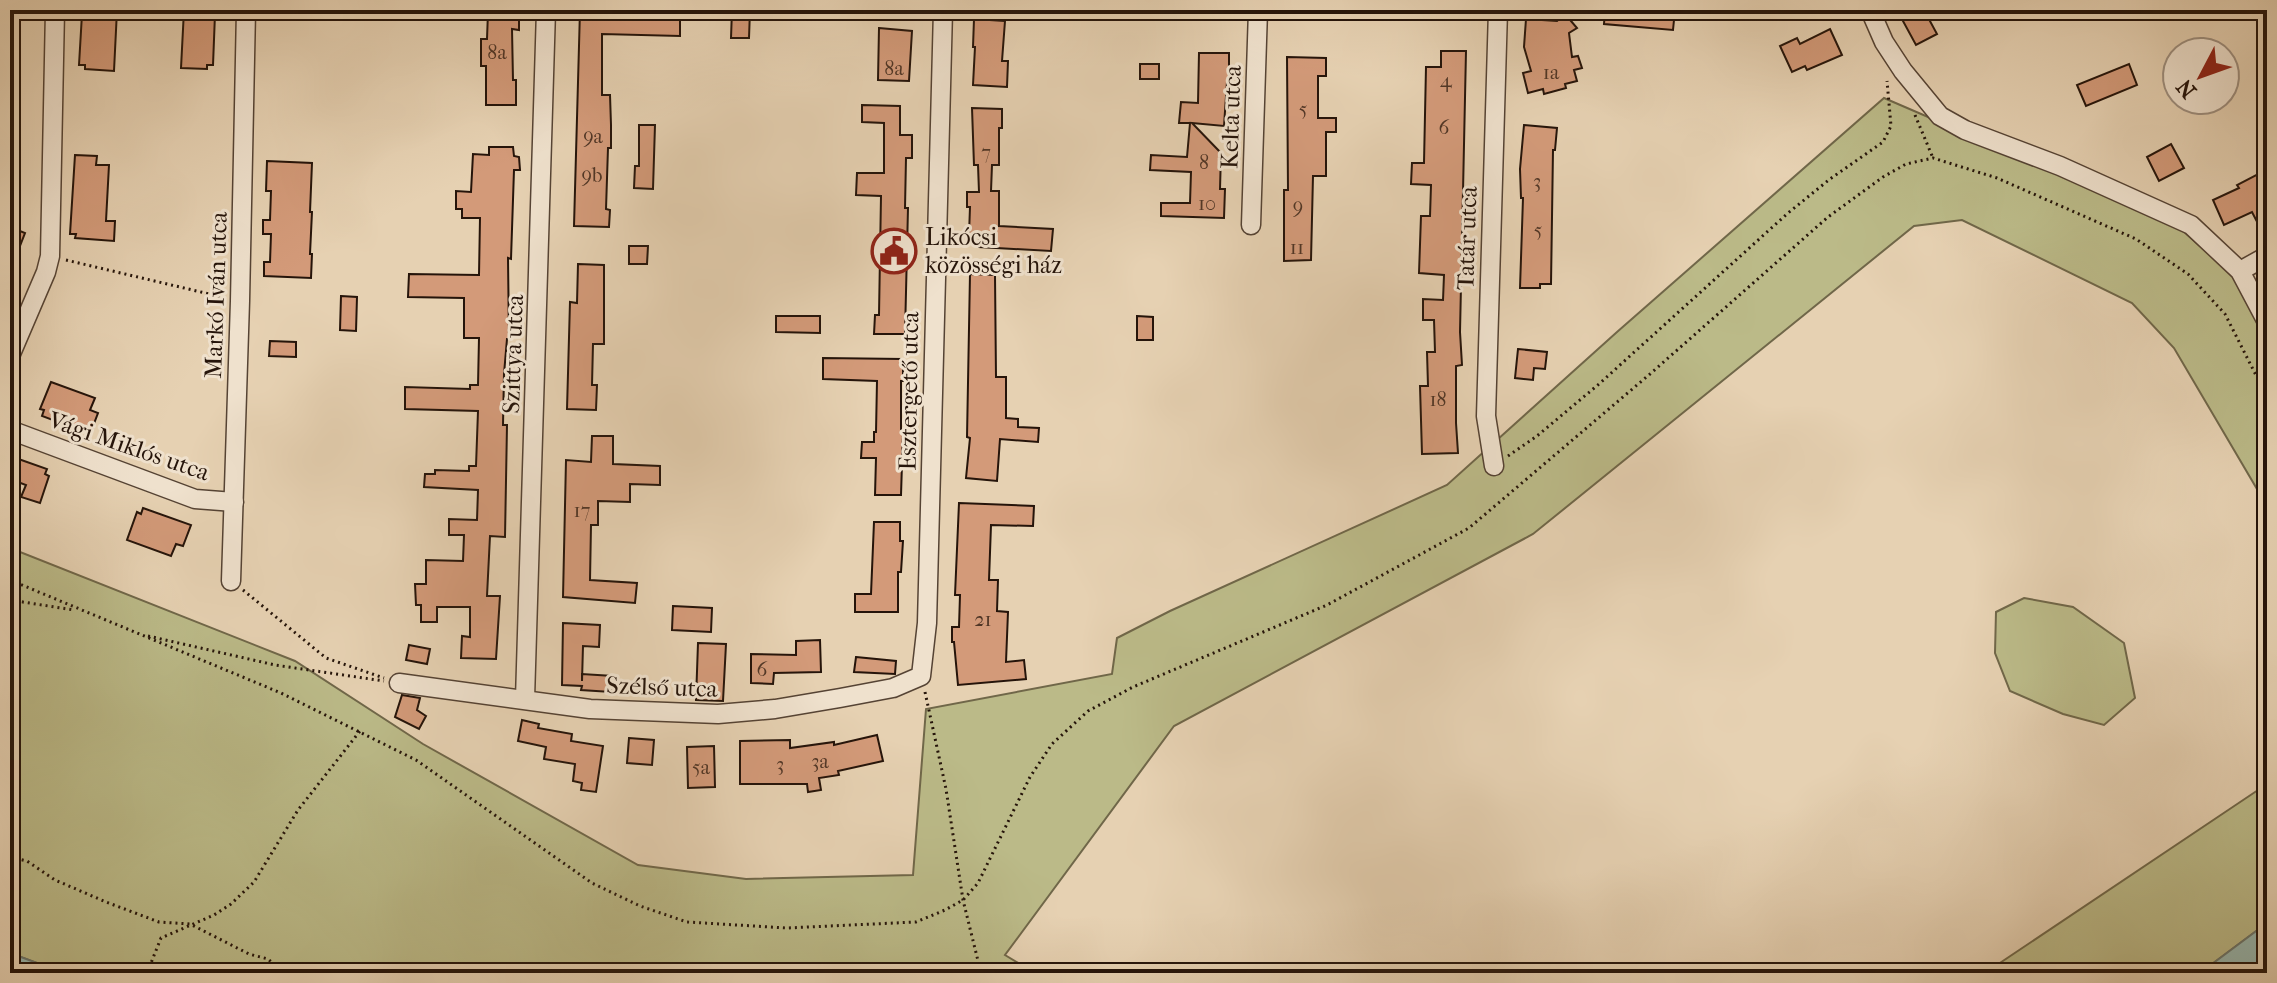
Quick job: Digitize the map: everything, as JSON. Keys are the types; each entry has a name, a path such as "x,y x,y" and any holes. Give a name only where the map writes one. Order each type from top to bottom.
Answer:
{"street":[{"path":"10,356 50,256 55,10"},
{"name":"Markó Iván utca","path":"231,581 246,10"},
{"name":"Szittya utca","path":"525,699 546,10"},
{"name":"Esztergető utca","path":"921,676 927,623 943,10"},
{"name":"Kelta utca","path":"1251,225 1258,10"},
{"name":"Tatár utca","path":"1494,466 1486,416 1498,10"},
{"path":"1870,10 1884,42 1903,71 1940,116 1965,130 2060,166 2191,225 2240,271 2267,322"},
{"path":"2240,271 2267,256"},
{"name":"Vági Miklós utca","path":"10,430 195,499 234,502"},
{"name":"Szélső utca","path":"399,683 590,709 718,714 775,709 840,698 893,688 921,676"}],"path":[{"path":"1494,466 1537,436 1589,392 1788,213 1883,142 1891,126 1886,70"},
{"path":"10,580 281,693 360,731 416,760 592,883 640,906 687,922 787,928 916,922 963,900 978,883 1030,777 1052,744 1088,711 1133,687 1327,605 1469,528 1828,217 1906,164 1933,158 1997,178 2136,239 2188,274 2225,314 2267,397"},
{"path":"50,256 240,301"},
{"path":"231,581 326,658 399,683"},
{"path":"10,600 82,611"},
{"path":"136,633 275,665 399,683"},
{"path":"921,676 946,789 963,900 981,973"},
{"path":"147,973 161,938 223,910 254,882 298,810 360,731"},
{"path":"10,857 27,861 55,880 159,922 190,924 249,954 268,959 283,973"}],"shaded area":[{"path":"1884,98 2174,223 2233,275 2267,337 2267,506 2174,348 2132,303 1962,220 1914,226 1533,534 1174,726 1005,955 1035,973 53,973 48,967 10,953 10,548 295,661 423,744 638,865 746,879 913,875 926,709 1112,674 1117,638 1447,485"},
{"path":"2024,598 2073,607 2124,643 2135,698 2104,725 2063,714 2010,691 1995,653 1996,612"},
{"path":"2267,784 2267,923 2200,973 1985,973"}],"water":[{"path":"2267,923 2267,973 2200,973"},
{"path":"10,953 48,967 53,973 10,973"}],"building":[{"path":"88,10 117,10 114,71 85,69 85,65 79,65 82,14 88,14"},
{"path":"184,10 209,10 209,14 215,14 213,65 207,65 207,69 181,68"},
{"path":"519,10 519,30 512,29 516,105 486,105 486,66 481,66 481,39 487,39 488,12"},
{"path":"580,10 614,10 680,19 680,36 602,34 602,95 610,95 611,148 608,148 606,209 610,210 609,227 574,226"},
{"path":"732,10 750,10 749,38 731,38"},
{"path":"1605,10 1675,10 1673,30 1604,24"},
{"path":"1897,10 1924,10 1937,34 1916,45"},
{"path":"1565,14 1577,28 1569,33 1572,57 1578,56 1582,68 1574,70 1577,81 1565,84 1566,88 1544,94 1543,89 1528,93 1523,73 1531,71 1524,47 1526,19 1557,21"},
{"path":"974,19 1005,21 1002,61 1008,61 1007,87 973,85"},
{"path":"879,28 912,31 909,81 878,80"},
{"path":"1830,29 1842,55 1807,70 1805,66 1792,72 1780,46 1797,38 1800,44"},
{"path":"1441,51 1466,51 1460,332 1462,365 1456,366 1458,453 1422,454 1420,386 1428,386 1427,352 1435,352 1434,320 1423,320 1423,299 1443,300 1444,275 1419,273 1421,216 1430,216 1431,185 1411,184 1412,163 1424,163 1426,67 1441,67"},
{"path":"1199,53 1229,53 1224,126 1192,123 1221,153 1220,189 1225,189 1224,218 1161,216 1161,203 1190,203 1191,172 1150,170 1151,155 1187,157 1190,123 1179,123 1181,102 1198,103"},
{"path":"1287,57 1326,58 1326,76 1318,76 1318,118 1336,118 1336,132 1326,132 1326,176 1313,176 1311,260 1284,261 1284,190 1288,190"},
{"path":"1140,64 1159,64 1159,79 1140,79"},
{"path":"2129,64 2137,85 2086,106 2077,85"},
{"path":"862,105 900,106 900,135 912,135 912,158 906,158 905,334 874,334 875,315 879,315 881,196 856,195 857,173 884,173 884,123 862,122"},
{"path":"972,108 1002,109 999,165 992,165 991,191 999,191 999,226 1053,229 1051,251 979,247 979,236 969,235 967,192 979,192 978,165 974,165"},
{"path":"639,125 655,125 653,189 634,188 635,166 639,166"},
{"path":"1524,125 1557,128 1553,150 1551,284 1540,284 1540,288 1520,288 1523,198 1520,169"},
{"path":"2171,144 2184,168 2159,181 2147,157"},
{"path":"489,147 513,147 514,156 519,157 520,170 514,170 511,259 508,258 509,339 504,374 503,425 507,425 505,537 490,536 487,596 500,596 496,659 461,658 462,636 470,637 470,607 437,607 437,622 421,622 421,605 416,605 415,584 426,584 426,560 463,561 464,535 449,535 449,519 477,520 478,490 424,487 425,474 435,474 435,470 469,471 469,466 476,466 478,411 405,409 405,387 470,389 470,385 478,385 479,338 464,338 464,298 408,297 409,274 479,275 480,218 462,218 462,209 456,209 456,191 471,192 473,154 489,155"},
{"path":"75,155 97,156 96,165 109,165 106,221 115,221 114,241 75,238 76,234 70,234"},
{"path":"267,161 312,163 311,278 264,276 264,262 270,262 271,234 263,234 263,220 270,220 271,191 266,191"},
{"path":"2262,172 2267,181 2267,241 2252,212 2224,225 2213,200 2239,188 2237,185"},
{"path":"10,227 25,233 11,269 10,269"},
{"path":"629,246 648,246 647,264 629,264"},
{"path":"578,264 604,265 604,344 593,344 592,385 597,385 596,410 567,409 570,302 577,303"},
{"path":"970,274 995,275 996,377 1006,377 1006,418 1018,419 1018,427 1039,428 1038,442 1000,439 997,481 966,478 970,438 967,437"},
{"path":"341,296 357,297 356,331 340,330"},
{"path":"776,316 820,316 820,333 776,332"},
{"path":"1137,316 1153,317 1153,340 1137,340"},
{"path":"270,341 296,342 296,357 269,356"},
{"path":"1518,349 1547,352 1545,369 1534,368 1533,380 1515,378"},
{"path":"823,358 903,359 901,495 875,495 876,458 861,458 862,442 874,442 877,381 823,379"},
{"path":"51,382 95,398 90,410 98,413 90,434 42,416 44,410 40,409"},
{"path":"592,436 613,436 613,464 660,466 660,485 630,484 630,502 598,501 598,525 591,525 590,580 637,583 635,603 563,597 566,460 591,462"},
{"path":"10,456 47,469 45,474 49,476 40,503 21,497 26,485 10,479"},
{"path":"959,503 1034,506 1033,526 991,525 989,580 998,580 997,611 1008,612 1006,662 1024,660 1026,679 958,685 952,627 959,627 960,595 955,595"},
{"path":"143,508 191,525 183,546 176,544 171,556 127,540 137,512 141,514"},
{"path":"874,522 900,522 900,541 903,541 901,572 898,572 898,612 855,612 855,594 871,594"},
{"path":"673,606 712,608 711,632 672,630"},
{"path":"563,623 600,625 599,647 583,646 582,674 613,676 611,692 562,685"},
{"path":"820,640 821,672 774,673 773,684 751,683 751,654 796,655 796,641"},
{"path":"698,643 726,644 723,701 696,700"},
{"path":"409,645 430,649 427,664 406,660"},
{"path":"856,657 896,661 895,674 854,672"},
{"path":"402,695 420,698 417,710 426,716 419,729 395,717"},
{"path":"522,720 539,724 538,728 572,734 571,741 603,746 596,792 581,790 582,783 573,781 575,764 544,759 546,747 518,741"},
{"path":"877,735 883,761 819,778 821,790 808,792 807,784 740,784 740,741 790,740 790,748 834,742 834,745"},
{"path":"629,738 654,740 652,765 627,763"},
{"path":"714,746 715,787 688,788 687,747"}],"place":[{"name":"Likócsi közösségi ház","path":"894,251"}]}
